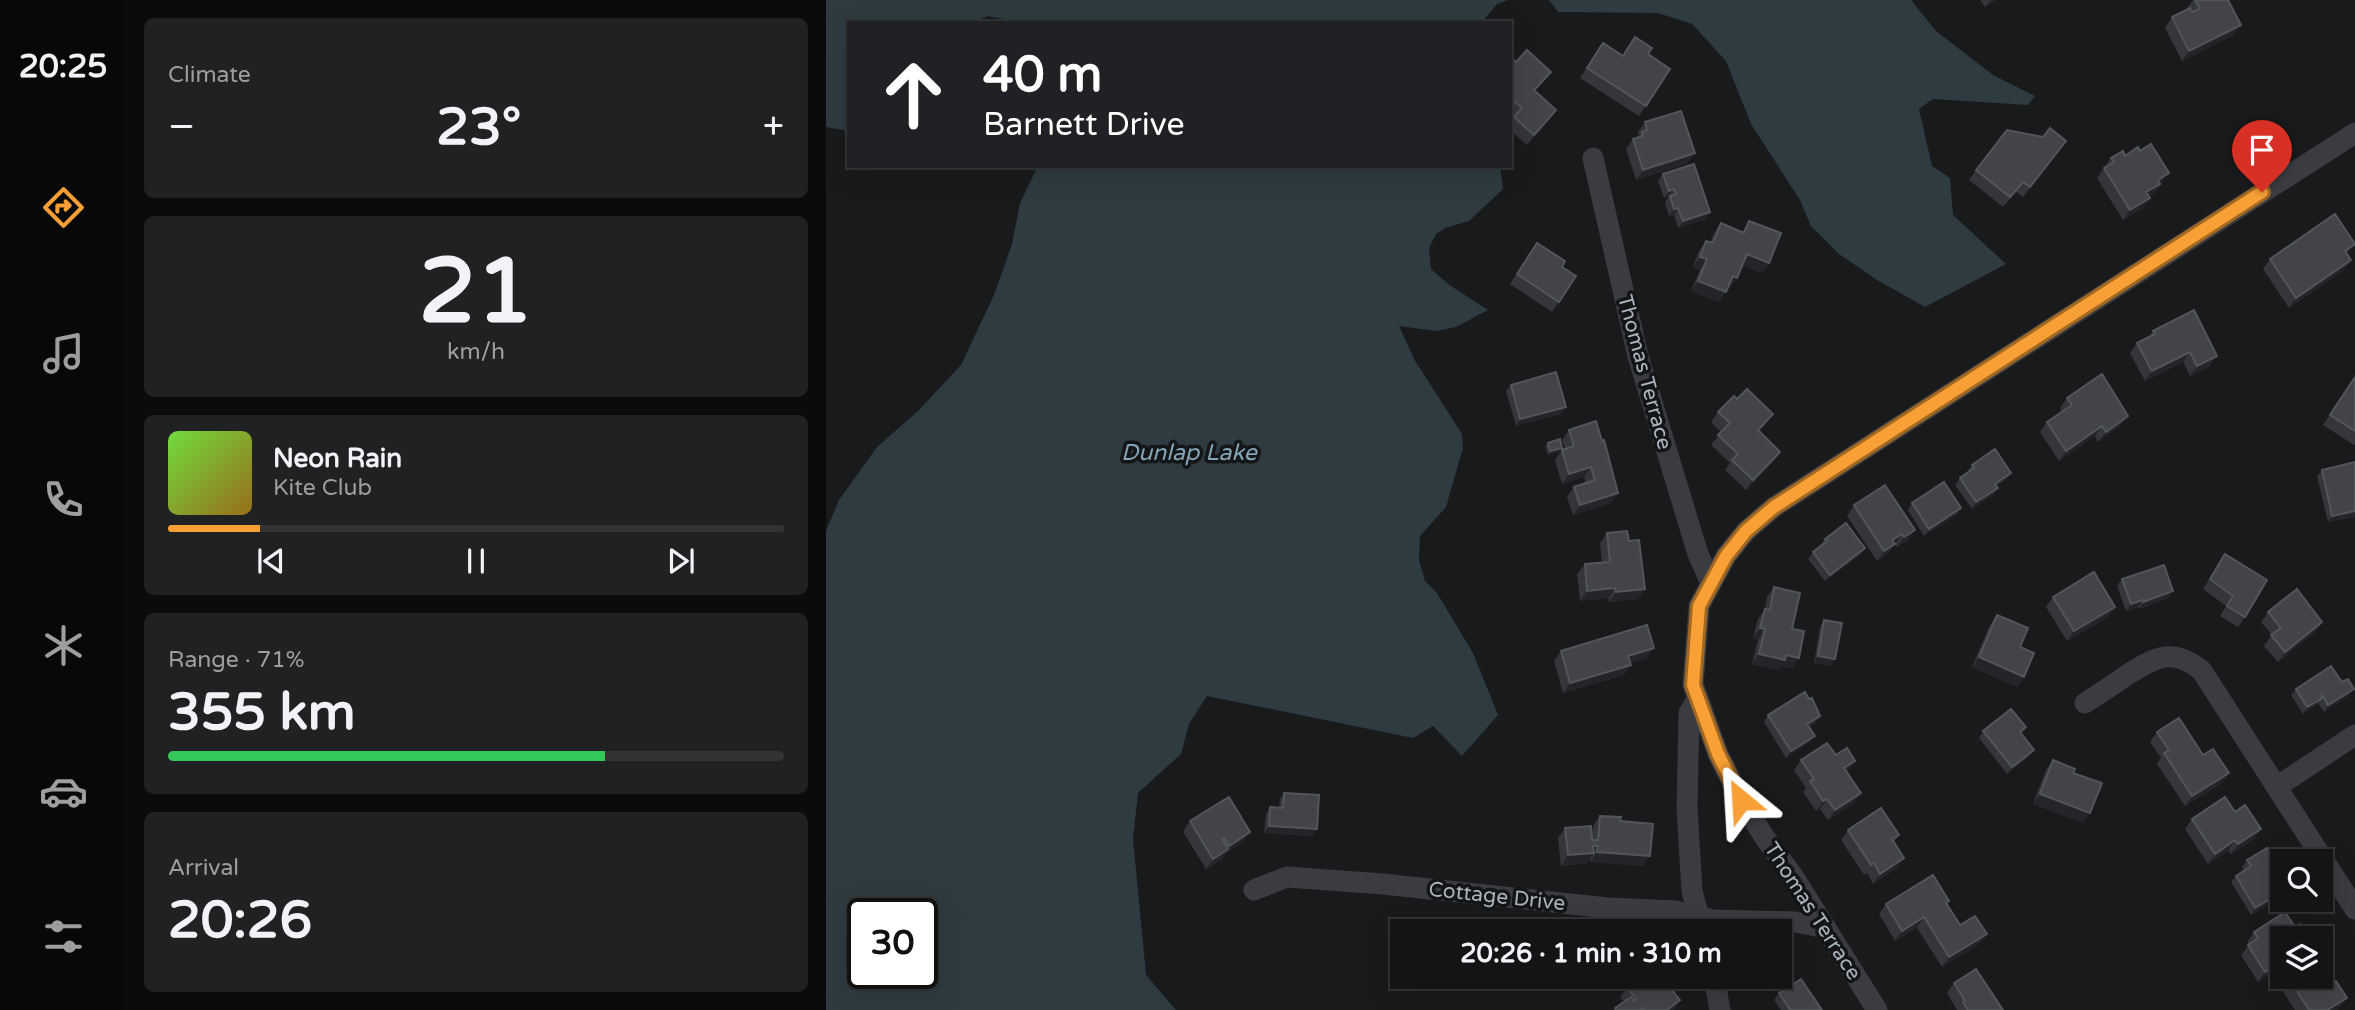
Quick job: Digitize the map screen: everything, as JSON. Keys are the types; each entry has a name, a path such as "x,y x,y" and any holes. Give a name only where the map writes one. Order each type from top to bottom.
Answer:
{"street":[{"path":"1700,919 1692,891 1687,808 1689,713 1698,698 1693,685 1699,606 1710,581 1746,531 1774,507 2355,133"},
{"name":"Thomas Terrace","path":"1593,158 1638,356 1698,554 1710,581"},
{"path":"2085,703 2148,662 2163,656 2176,656 2191,661 2203,671 2355,909"},
{"name":"Thomas Terrace","path":"1698,698 1718,754 1741,800 1877,1010"},
{"path":"2278,786 2355,735"},
{"name":"Cottage Drive","path":"1254,890 1287,877 1383,884 1608,908 1675,911 1691,919"},
{"name":"Cottage Drive","path":"1792,922 1826,928"},
{"path":"1716,989 1720,1010"}],"water":[{"path":"826,0 1508,0 1497,4 1483,21 1012,21 988,16 976,21 847,21 847,131 826,127"},
{"path":"1549,0 1911,0 1936,31 1993,75 2035,96 2028,105 1933,99 1919,109 1932,166 1950,178 1953,215 2006,264 1925,307 1877,280 1839,254 1811,226 1800,200 1751,124 1726,61 1692,24 1658,13 1558,12"},
{"name":"Dunlap Lake","path":"1037,168 1500,168 1503,189 1469,221 1445,228 1436,234 1429,248 1431,269 1448,284 1488,310 1456,327 1437,331 1399,326 1414,359 1462,434 1463,448 1446,507 1420,536 1419,560 1425,581 1437,593 1473,653 1498,715 1462,756 1433,726 1413,738 1207,696 1189,724 1181,754 1138,793 1133,839 1146,975 1176,1010 826,1010 826,531 839,500 877,447 918,411 961,365 994,295 1012,244 1020,203"}],"building":[{"path":"2195,0 2228,0 2241,25 2189,51 2172,17 2190,8 2192,12 2200,9"},
{"path":"1635,37 1652,48 1648,54 1670,69 1646,106 1587,68 1603,43 1623,56"},
{"path":"1527,50 1551,72 1534,90 1556,110 1534,135 1514,117 1522,108 1512,100 1512,62 1514,60 1516,62"},
{"path":"1681,111 1695,153 1643,170 1633,139 1643,136 1642,132 1647,130 1645,122"},
{"path":"2050,128 2066,141 2030,187 2023,182 2010,197 1976,170 2007,130 2043,137"},
{"path":"2151,144 2169,173 2158,180 2160,184 2146,192 2150,198 2130,210 2104,168 2114,162 2111,158 2123,151 2125,156 2138,147 2140,151"},
{"path":"1694,164 1710,212 1683,221 1678,208 1674,209 1670,196 1676,194 1674,189 1669,191 1663,174"},
{"path":"2335,214 2355,244 2345,251 2351,260 2296,298 2270,259"},
{"path":"1749,221 1781,233 1769,263 1747,254 1737,278 1733,276 1726,292 1698,281 1707,259 1700,257 1706,241 1713,243 1721,223 1744,233"},
{"path":"1537,243 1565,261 1562,267 1576,276 1559,302 1517,274"},
{"path":"2194,310 2217,356 2197,366 2190,352 2152,371 2137,343 2155,334 2153,331"},
{"path":"1556,372 1566,407 1520,419 1511,385"},
{"path":"2102,374 2128,416 2106,432 2102,426 2066,451 2047,422 2072,405 2067,398"},
{"path":"2355,377 2355,431 2330,415"},
{"path":"1747,389 1773,414 1758,430 1780,452 1753,480 1732,460 1738,454 1718,435 1730,423 1718,412 1734,396 1737,399"},
{"path":"1596,421 1618,493 1580,505 1574,487 1595,480 1591,467 1569,474 1562,450 1574,446 1569,430"},
{"path":"1560,439 1562,448 1550,451 1548,443"},
{"path":"1995,449 2011,473 1995,484 1998,488 1976,502 1960,478 1974,468 1972,465"},
{"path":"2355,462 2355,511 2332,516 2322,470"},
{"path":"1944,482 1961,508 1929,529 1912,503"},
{"path":"1885,485 1915,530 1892,540 1895,544 1884,551 1854,505"},
{"path":"1846,523 1865,548 1830,575 1813,552"},
{"path":"1627,531 1629,541 1639,540 1645,589 1587,591 1585,564 1610,562 1607,533"},
{"path":"2225,554 2267,580 2245,617 2227,606 2233,596 2210,579"},
{"path":"2164,565 2173,591 2131,604 2122,579"},
{"path":"2094,572 2115,607 2074,631 2053,597"},
{"path":"1774,587 1800,593 1792,629 1804,631 1799,658 1786,655 1785,660 1759,654 1765,629 1760,628 1765,609 1770,610"},
{"path":"2297,589 2322,622 2285,652 2271,635 2281,628 2268,612"},
{"path":"1997,615 2028,628 2020,647 2034,653 2024,677 1979,657"},
{"path":"1824,620 1842,623 1835,659 1818,656"},
{"path":"1647,625 1654,648 1628,656 1631,665 1570,683 1561,651"},
{"path":"2331,666 2342,682 2348,679 2354,689 2328,705 2322,695 2321,699 2307,707 2296,689"},
{"path":"1805,692 1809,699 1812,698 1820,716 1807,724 1815,736 1791,751 1768,715"},
{"path":"2011,709 2026,727 2020,732 2034,750 2012,767 1983,731"},
{"path":"2179,718 2203,755 2213,749 2229,773 2192,796 2164,753 2169,750 2157,732"},
{"path":"1827,743 1836,755 1847,748 1855,761 1844,768 1861,793 1835,810 1827,799 1823,801 1810,781 1814,779 1801,760"},
{"path":"2053,760 2075,769 2073,773 2102,783 2090,813 2040,794"},
{"path":"1284,793 1319,795 1317,829 1269,826 1270,807 1283,808"},
{"path":"1229,797 1250,832 1229,846 1224,838 1222,839 1228,849 1213,859 1190,821"},
{"path":"2225,797 2235,812 2245,805 2261,829 2238,844 2235,840 2215,854 2192,819"},
{"path":"1881,808 1899,835 1892,839 1904,858 1880,874 1848,830"},
{"path":"1600,816 1621,817 1620,821 1653,824 1650,856 1597,852 1598,846 1593,846 1594,853 1568,855 1565,828 1591,826 1592,840 1598,840"},
{"path":"2267,848 2270,852 2270,899 2255,908 2236,876 2251,866 2247,860"},
{"path":"1933,875 1960,925 1975,916 1987,934 1949,957 1924,917 1902,931 1886,904"},
{"path":"2285,912 2294,926 2270,926 2270,969 2265,972 2248,945 2258,938 2254,932"},
{"path":"1976,969 2003,1010 1968,1010 1954,983"},
{"path":"1801,979 1822,1010 1790,1010 1779,993 1792,989 1792,985"},
{"path":"2336,981 2347,998 2327,1010 2309,1010 2296,989 2333,989 2333,982"},
{"path":"1628,989 1671,989 1680,1000 1667,1010 1615,1008 1631,997 1634,1001 1636,999"}],"route":[{"path":"1741,800 1718,754 1693,685 1699,606 1710,581 1746,531 1774,507 2262,192"}]}
